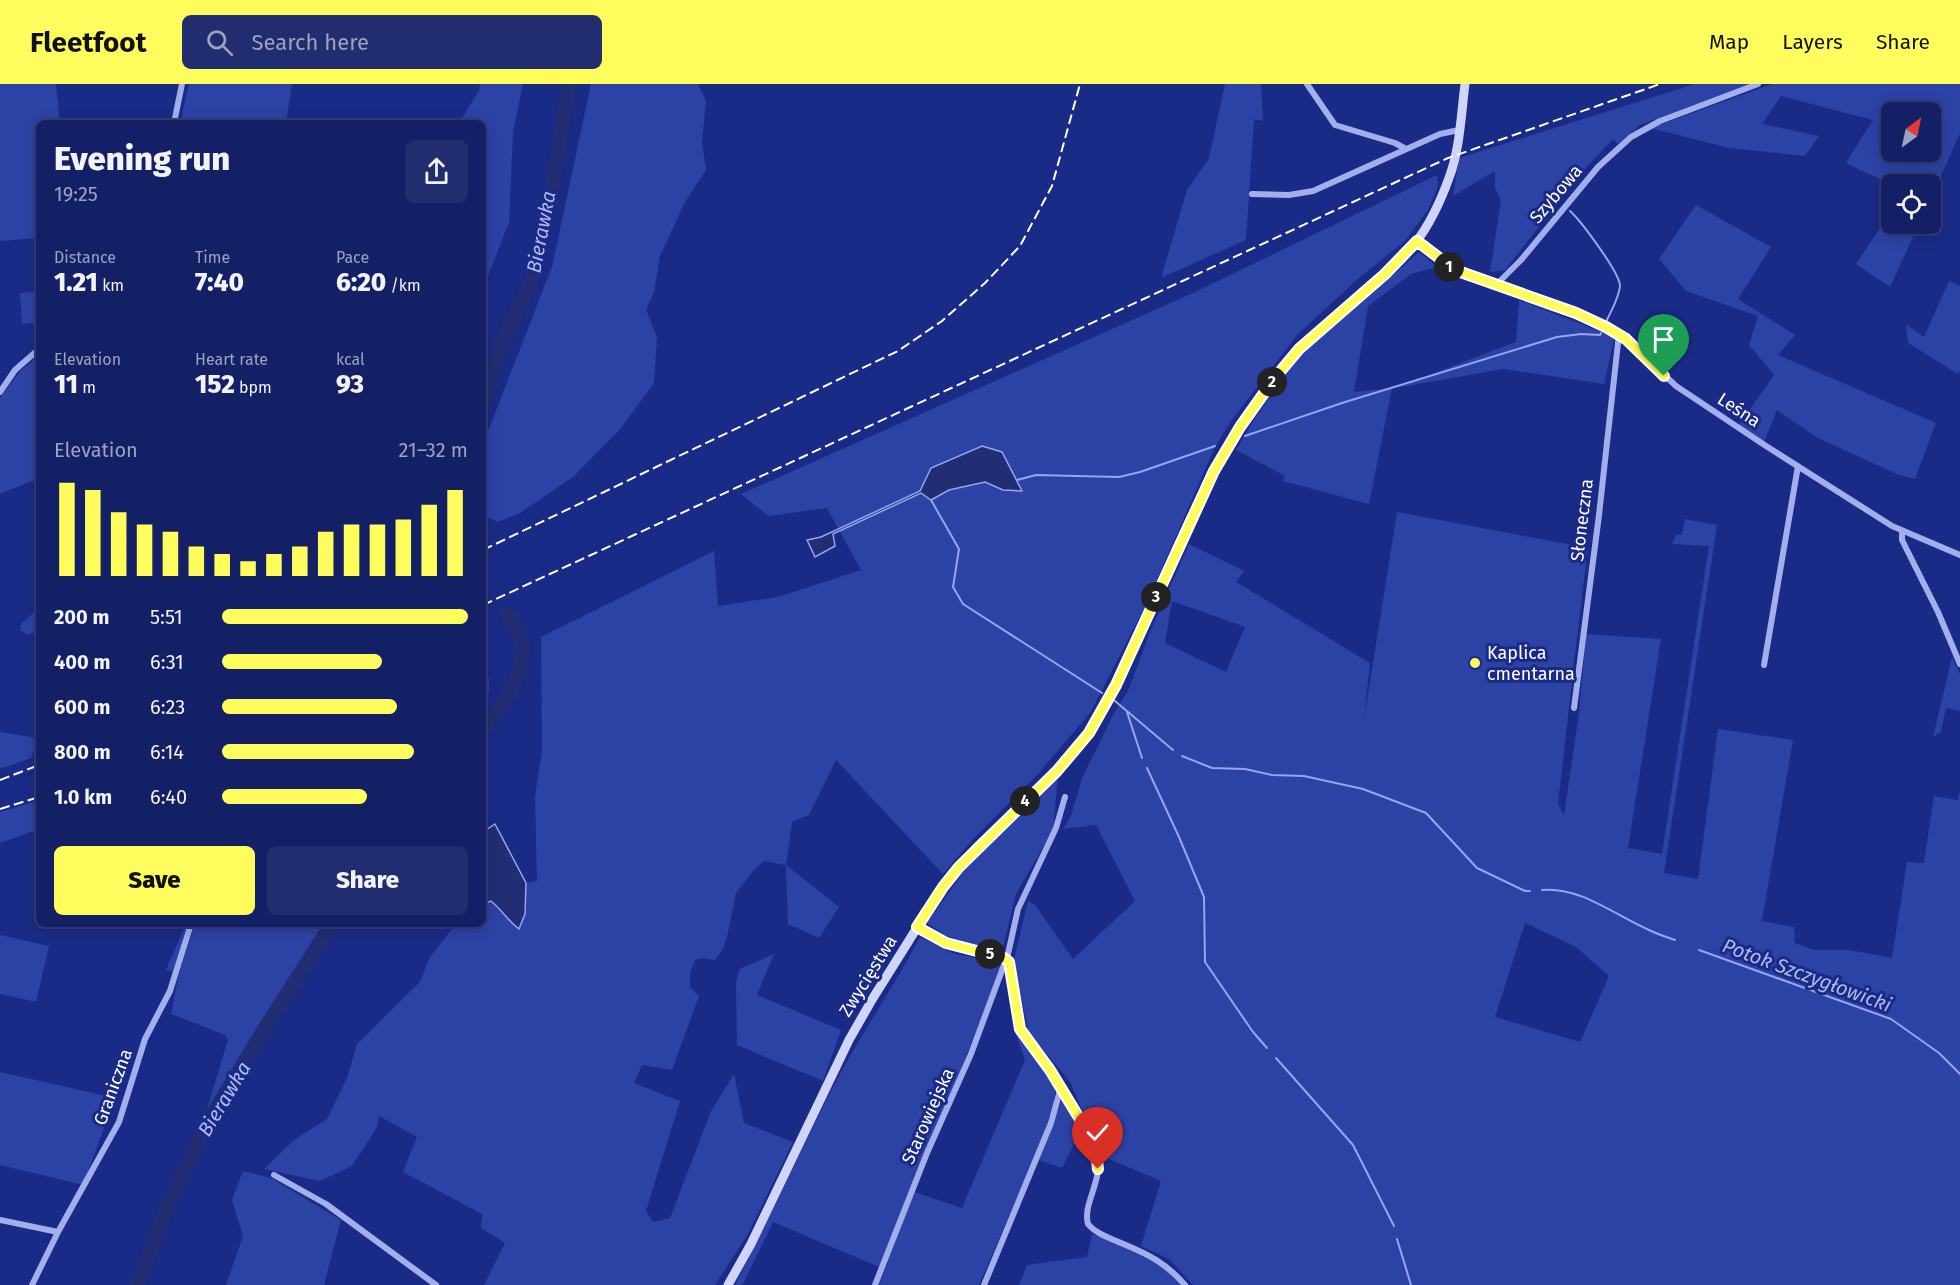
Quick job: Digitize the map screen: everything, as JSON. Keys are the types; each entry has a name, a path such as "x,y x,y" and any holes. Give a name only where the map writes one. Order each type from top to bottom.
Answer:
{"main road":[{"name":"Zwycięstwa","path":"728,1285 751,1244 849,1040 943,887 959,867 1057,771 1089,733 1116,685 1214,471 1240,427 1274,379 1299,349 1385,274 1417,241 1432,216 1454,163 1465,84"}],"street":[{"path":"175,120 182,84"},
{"path":"1307,84 1332,122 1338,127 1406,148"},
{"name":"Szybowa","path":"1497,284 1528,251 1598,166 1623,142 1643,129 1758,84"},
{"path":"1252,194 1288,195 1313,191 1406,148 1440,134 1459,130"},
{"name":"Leśna","path":"1417,241 1455,270 1584,316 1619,334 1676,386 1798,466 1902,532 1960,555"},
{"name":"Słoneczna","path":"1574,708 1619,334"},
{"path":"0,392 15,370 36,352"},
{"path":"1764,665 1798,466"},
{"path":"1902,532 1902,540 1935,606 1960,664"},
{"name":"Starowiejska","path":"875,1285 927,1153 971,1054 1006,959 1018,909 1056,828 1065,797"},
{"name":"Graniczna","path":"32,1285 118,1122 146,1039 170,991 190,927"},
{"path":"917,927 946,943 1006,959"},
{"name":"Starowiejska","path":"1006,959 1010,964 1020,1029 1061,1087 1098,1157 1098,1176 1087,1215 1088,1224 1098,1232 1160,1261 1185,1285"},
{"path":"984,1285 1051,1122 1061,1087"},
{"path":"274,1175 326,1204 436,1285"},
{"path":"0,1220 58,1232"}],"shaded area":[{"path":"0,84 56,84 60,120 36,120 36,238 0,241"},
{"path":"189,84 292,84 286,120 181,120"},
{"path":"480,84 523,84 513,132 509,222 486,281 486,120 461,120 479,91"},
{"path":"591,84 698,84 706,101 702,143 706,170 685,202 660,256 654,292 646,310 657,337 654,383 621,428 573,477 520,513 498,522 486,516 486,436 552,267"},
{"path":"1225,84 1261,84 1263,121 1254,119 1246,240 1161,278 1187,190 1209,158"},
{"path":"1695,84 1750,84 1640,125 1618,144 1613,139 1553,203 1538,228 1505,270 1490,272 1501,200 1495,188 1495,171 1453,196 1459,158"},
{"path":"1772,84 1960,84 1960,133 1941,176 1881,174 1881,180 1846,163 1873,120 1781,96 1762,124 1819,136 1805,156 1729,148 1651,128"},
{"path":"1437,175 1438,186 1428,210 1405,241 1359,278 1298,334 1231,421 1214,449 1147,603 1090,713 1037,775 975,837 943,874 836,760 809,815 792,822 786,865 764,861 754,870 736,893 723,949 715,960 701,958 695,960 690,973 690,987 699,996 672,1070 642,1065 634,1083 680,1101 646,1211 653,1222 670,1218 711,1111 734,1074 744,1123 793,1142 748,1234 715,1285 484,1285 505,1243 481,1228 482,1214 403,1172 417,1137 379,1116 377,1127 352,1166 320,1181 264,1169 294,1140 327,1119 347,1078 357,1044 420,982 430,957 454,927 486,927 486,903 491,901 519,928 525,914 526,883 537,881 535,797 542,750 541,637 714,551 718,606 778,597 861,570 827,508 768,516 741,494 1193,293"},
{"path":"1696,205 1771,247 1738,299 1795,335 1778,355 1936,423 1915,479 1899,475 1816,437 1777,410 1762,447 1736,429 1774,375 1749,345 1758,316 1686,291 1659,259"},
{"path":"1881,227 1881,234 1914,234 1890,287 1856,264"},
{"path":"1419,252 1437,267 1411,274 1368,306 1354,392 1392,388 1369,504 1283,481 1285,476 1236,450 1255,418 1300,356"},
{"path":"1949,281 1960,286 1960,370 1958,374 1908,343 1906,324 1924,337"},
{"path":"36,291 36,323 22,324 20,293"},
{"path":"1519,300 1607,334 1614,339 1604,384 1503,369 1395,388 1516,342"},
{"path":"36,358 36,479 0,494 0,398 21,370"},
{"path":"982,446 1002,452 1022,491 1003,490 985,482 949,490 931,500 921,493 833,534 835,546 815,557 807,540 821,537 920,491 931,468"},
{"path":"1397,512 1588,548 1573,670 1568,678 1572,682 1558,804 1564,815 1579,713 1586,634 1661,639 1628,848 1662,854 1709,546 1672,544 1676,535 1682,535 1685,519 1717,525 1664,873 1698,879 1718,729 1793,740 1762,921 1794,927 1795,943 1814,950 1849,950 1892,958 1907,862 1924,863 1934,796 1958,800 1960,790 1960,1285 1193,1285 1169,1259 1141,1246 1161,1181 1102,1156 1070,1082 1028,1031 1014,959 1028,901 1035,905 1073,959 1135,901 1096,825 1063,829 1071,816 1082,778 1114,713 1128,691 1150,632 1189,544 1244,571 1236,582 1370,663 1364,720","holes":["1172,601 1245,627 1226,672 1165,643","1525,923 1576,947 1609,976 1580,1042 1495,1017"]},
{"path":"36,611 36,631 28,635 20,630 21,624"},
{"path":"1952,657 1960,674 1960,711 1946,708 1941,732 1933,737"},
{"path":"486,668 489,688 486,705"},
{"path":"0,732 36,738 31,758 0,769"},
{"path":"1058,775 1053,830 1016,894 1002,951 948,937 927,923 982,846"},
{"path":"36,801 36,832 0,843 0,812"},
{"path":"495,824 526,883 525,914 519,929 491,901 486,903 486,830"},
{"path":"786,865 839,907 819,938 788,924"},
{"path":"185,927 186,927 173,971 166,970"},
{"path":"194,927 322,927 204,1119 228,1040 225,1035 171,1014 179,974"},
{"path":"0,935 49,946 36,1002 0,994"},
{"path":"920,937 952,953 1001,963 988,1003 879,1267 773,1222 744,1282 741,1285 735,1285 839,1076"},
{"path":"774,954 757,995 841,1030 823,1081 737,1045 736,982 740,969"},
{"path":"1014,1028 1056,1083 1054,1105 1034,1158 979,1285 879,1285 914,1192 962,1208 1025,1060"},
{"path":"0,1072 115,1098 83,1185 0,1165"},
{"path":"1063,1096 1084,1134 1080,1132 1062,1168 1039,1160"},
{"path":"243,1171 271,1178 341,1220 324,1285 226,1285 243,1236 232,1200"},
{"path":"1092,1234 1152,1260 1181,1285 1019,1285 1027,1265 1087,1257"}],"waterway":[{"name":"Bierawka","path":"486,397 500,346 533,278 547,219 569,84"},
{"path":"1570,211 1599,247 1618,279 1620,286 1618,295 1606,322"},
{"path":"1245,436 1342,403 1557,337 1581,334 1600,335 1601,333"},
{"path":"1017,480 1036,475 1119,477 1215,446"},
{"name":"Potok Szczygłowicki","path":"931,500 959,549 953,587 963,604 1102,693"},
{"name":"Bierawka","path":"486,727 511,690 521,667 522,643 508,614"},
{"name":"Potok Szczygłowicki","path":"1115,701 1173,750"},
{"path":"1127,712 1142,758"},
{"name":"Potok Szczygłowicki","path":"1182,756 1212,768 1245,769 1272,775 1304,776 1363,789 1426,813 1477,868 1525,891 1530,891"},
{"path":"1147,768 1204,897 1205,962 1253,1032 1267,1048"},
{"name":"Potok Szczygłowicki","path":"1542,890 1556,890 1584,897 1636,924 1675,940"},
{"name":"Bierawka","path":"137,1285 166,1210 204,1129 330,927"},
{"name":"Potok Szczygłowicki","path":"1699,950 1891,1019 1939,1053 1960,1074"},
{"path":"1276,1058 1353,1145 1394,1226"},
{"path":"1397,1239 1411,1285"}],"railway":[{"path":"486,549 898,351 942,321 985,283 1020,246 1052,186 1080,84"},
{"path":"486,604 1448,158 1660,84"},
{"path":"0,780 36,766"},
{"path":"0,809 36,798"}],"place":[{"name":"Kaplica cmentarna","path":"1475,663"}],"route":[{"path":"1098,1169 1096,1151 1074,1107 1020,1029 1008,960 946,943 917,927 959,867 1057,771 1089,733 1116,685 1214,471 1240,427 1274,379 1299,349 1385,274 1417,241 1455,270 1584,316 1619,334 1664,376"}]}
